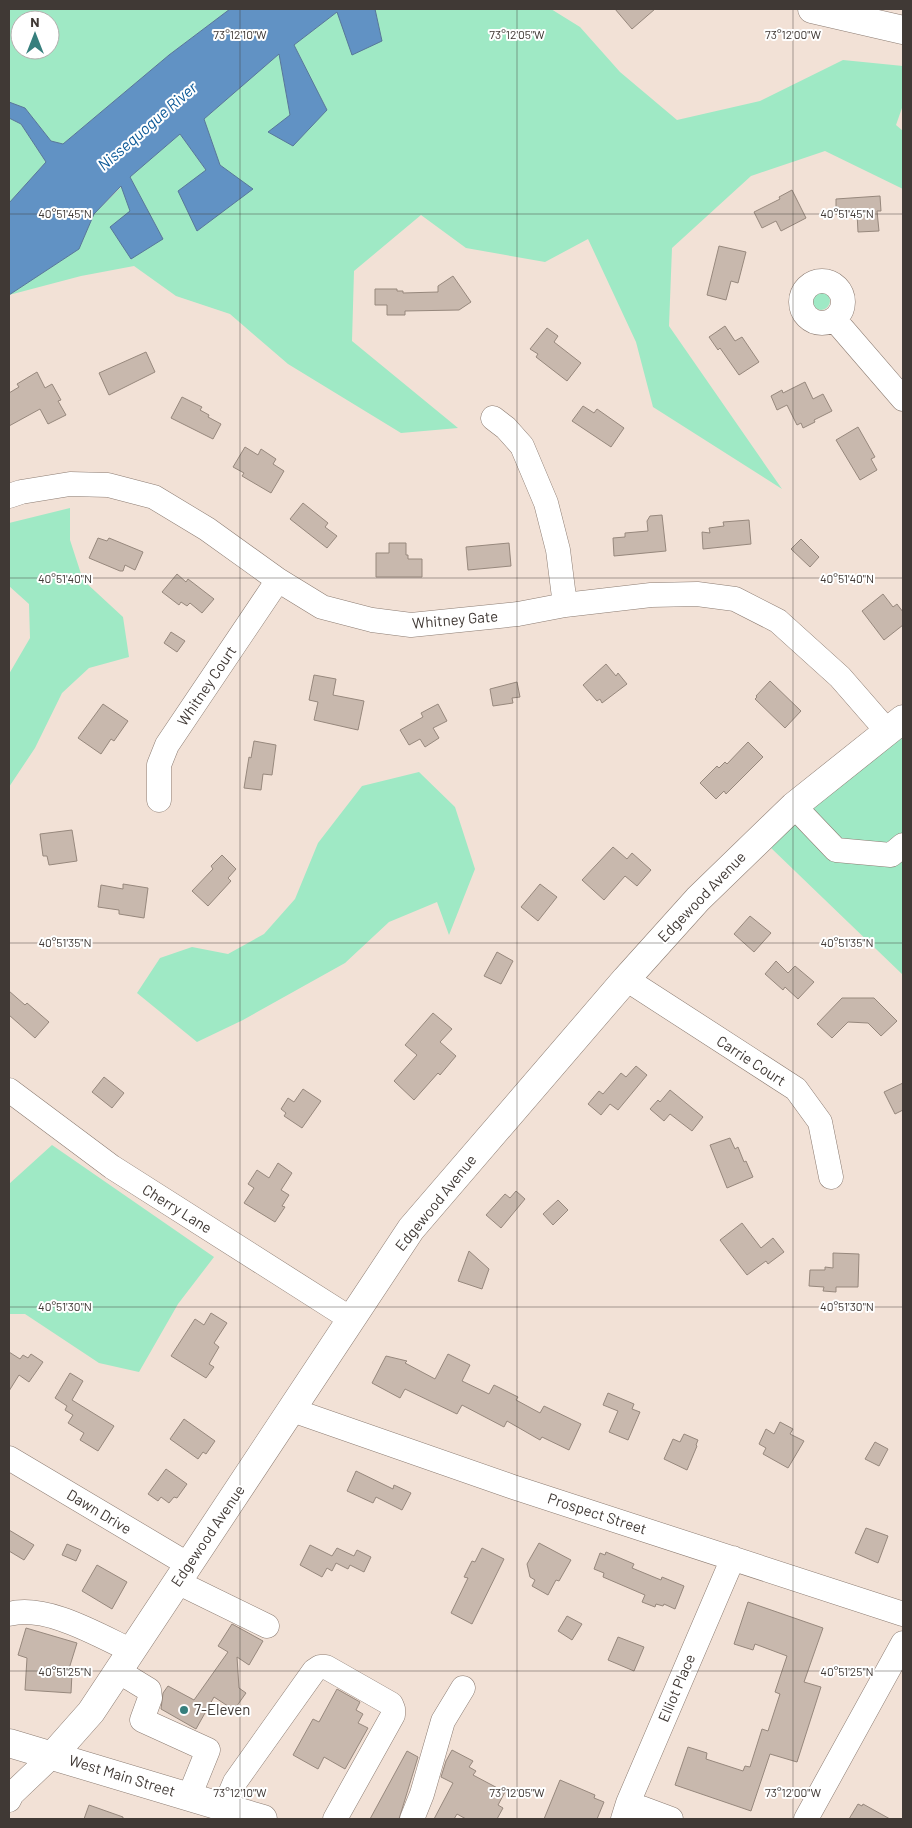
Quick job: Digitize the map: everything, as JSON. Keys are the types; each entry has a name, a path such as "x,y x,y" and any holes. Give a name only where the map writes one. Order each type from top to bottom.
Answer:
{"main road":[{"path":"812,9 903,30"},
{"name":"Edgewood Avenue","path":"52,1756 91,1712 411,1229 698,898 794,806 895,725"},
{"name":"West Main Street","path":"9,1743 189,1797 232,1813 263,1819"}],"street":[{"path":"834,319 903,399"},
{"path":"493,418 506,428 522,446 546,503 558,550 565,606"},
{"name":"Whitney Gate","path":"9,496 21,492 70,484 108,485 154,497 207,529 278,580 322,607 372,620 411,625 518,614 651,595 697,594 735,599 778,621 895,725"},
{"name":"Whitney Court","path":"159,800 159,765 167,745 278,580"},
{"path":"794,806 836,850 891,855 903,845"},
{"name":"Carrie Court","path":"626,979 796,1089 820,1122 831,1177"},
{"name":"Cherry Lane","path":"9,1090 112,1167 351,1319"},
{"name":"Prospect Street","path":"292,1410 513,1487 903,1614"},
{"name":"Dawn Drive","path":"9,1458 183,1574 267,1626"},
{"name":"Elliot Place","path":"626,1811 733,1558"},
{"path":"9,1614 34,1612 67,1622 125,1661 149,1690 150,1698 142,1720 208,1750 189,1797"},
{"path":"806,1819 903,1643"},
{"path":"232,1813 235,1782 314,1671 320,1667 326,1667 391,1704 394,1709 393,1716 335,1819"},
{"path":"412,1819 422,1794 443,1722 462,1688"},
{"path":"9,1800 12,1794 52,1756"},
{"path":"626,1811 671,1819"}],"green space":[{"path":"9,9 230,9 169,55 63,144 51,141 25,108 9,102"},
{"path":"375,9 551,9 580,27 620,72 677,120 760,101 843,60 903,66 903,105 896,125 903,131 903,189 825,151 751,176 672,248 669,326 782,489 653,407 636,342 588,239 545,262 466,248 421,215 354,271 352,341 458,428 401,433 288,364 230,314 176,296 134,266 81,276 9,295 79,249 94,214 122,186 130,211 163,239 130,177 180,134 206,170 197,231 252,189 220,165 204,119 279,54 290,115 327,110 294,45 337,12 382,41"},
{"path":"9,118 21,124 46,162 9,203"},
{"path":"821,292 827,295 830,301 827,307 821,310 815,307 812,301 815,295"},
{"path":"70,508 70,540 83,580 123,617 129,657 89,668 62,693 35,748 9,787 9,674 30,638 29,604 9,586 9,523"},
{"path":"903,733 903,975 770,847 847,775"},
{"path":"419,772 455,807 475,869 449,935 437,902 389,922 345,963 243,1020 197,1042 137,993 160,958 192,947 228,954 264,934 295,899 318,843 362,786"},
{"path":"52,1145 214,1257 178,1304 139,1372 99,1363 25,1314 9,1314 9,1184"}],"water":[{"name":"Nissequogue River","path":"230,9 375,9 382,41 352,55 337,12 294,45 327,110 293,146 268,132 290,115 279,54 204,119 220,165 253,189 197,231 178,191 206,170 180,134 130,177 163,239 131,259 110,227 130,211 121,186 94,214 79,249 9,295 9,203 46,162 21,124 9,118 9,102 25,108 51,141 63,144 169,55"}],"building":[{"path":"615,9 655,9 632,29"},
{"path":"792,190 806,218 781,231 776,221 762,228 754,212 780,199 779,197"},
{"path":"880,196 881,211 877,211 879,231 858,232 857,213 836,214 836,199"},
{"path":"719,246 746,252 738,283 731,281 726,300 707,295"},
{"path":"453,276 471,302 459,310 405,311 405,315 387,315 387,305 375,305 375,289 397,289 397,291 403,291 403,293 438,292 438,286"},
{"path":"725,326 735,341 742,337 759,362 739,375 720,348 718,350 709,337"},
{"path":"547,328 558,336 554,342 581,363 567,381 536,357 538,354 530,349"},
{"path":"146,352 155,372 109,395 99,373"},
{"path":"37,372 45,388 52,384 61,400 58,401 66,415 48,424 40,409 9,426 9,393 19,387 17,384"},
{"path":"805,382 813,399 823,394 832,411 803,428 801,423 797,425 787,405 777,410 771,396 782,390 783,393"},
{"path":"182,397 202,407 200,410 221,424 213,439 171,418"},
{"path":"583,406 594,413 597,409 624,428 611,447 572,421"},
{"path":"858,427 875,457 871,459 877,470 860,480 836,440"},
{"path":"245,447 258,455 261,449 276,459 273,464 284,471 271,493 242,476 244,473 233,467"},
{"path":"303,503 328,523 325,527 337,536 327,548 290,519"},
{"path":"662,515 666,551 614,556 613,538 625,537 625,533 648,531 647,521 650,516"},
{"path":"749,520 751,544 703,549 702,532 710,533 709,528 724,526 723,522"},
{"path":"98,538 107,541 109,538 143,552 135,570 125,565 123,571 120,571 89,558"},
{"path":"801,539 819,557 810,567 791,549"},
{"path":"389,543 406,543 408,559 422,559 422,577 376,577 376,553 389,553"},
{"path":"509,543 511,566 468,570 466,547"},
{"path":"177,574 186,582 188,579 214,599 202,613 190,603 187,606 181,602 179,605 162,592"},
{"path":"883,594 893,607 897,604 903,612 903,625 884,640 862,611"},
{"path":"171,632 185,641 177,652 164,643"},
{"path":"606,664 616,676 618,673 627,684 602,703 600,699 597,701 583,685"},
{"path":"314,675 336,679 333,695 364,701 358,730 314,720 318,702 309,700"},
{"path":"770,681 801,711 785,728 755,699"},
{"path":"517,682 520,697 512,698 513,703 493,706 490,689"},
{"path":"103,704 128,721 114,741 111,739 101,754 78,738"},
{"path":"438,704 447,721 433,728 439,738 425,747 420,739 409,745 400,730 423,717 421,713"},
{"path":"254,741 276,745 272,775 263,774 261,790 244,788 249,757 251,758"},
{"path":"748,742 763,757 726,794 724,791 716,799 700,783 717,766 719,768 725,762 727,764"},
{"path":"72,830 77,861 49,865 47,856 43,856 40,834"},
{"path":"613,847 627,859 632,853 651,870 637,886 625,876 604,900 582,880"},
{"path":"222,855 236,869 228,878 231,881 208,906 192,891 213,869 211,866"},
{"path":"123,884 148,888 144,918 119,914 119,910 98,907 101,885 123,889"},
{"path":"540,884 557,897 538,921 521,907"},
{"path":"750,916 771,933 754,952 734,934"},
{"path":"497,952 513,961 501,984 484,976"},
{"path":"776,961 788,973 795,966 814,982 798,999 785,987 783,990 765,974"},
{"path":"9,991 25,1005 27,1003 49,1022 35,1038 9,1015"},
{"path":"842,998 874,998 897,1021 881,1036 868,1023 848,1022 832,1038 817,1024"},
{"path":"433,1013 452,1029 440,1042 456,1056 440,1075 438,1073 414,1100 394,1081 417,1055 405,1045"},
{"path":"636,1066 647,1075 618,1110 610,1104 601,1115 588,1104 599,1091 603,1094 621,1073 626,1077"},
{"path":"104,1077 124,1093 112,1108 92,1092"},
{"path":"903,1083 903,1110 895,1114 884,1092"},
{"path":"303,1089 321,1101 302,1128 284,1116 286,1113 281,1109 288,1098 294,1102"},
{"path":"670,1090 703,1117 692,1131 670,1114 664,1121 650,1109 658,1100 660,1102"},
{"path":"730,1138 735,1149 738,1147 753,1177 727,1188 710,1145"},
{"path":"278,1163 292,1173 281,1190 289,1195 282,1206 285,1207 275,1222 244,1203 254,1188 248,1184 257,1170 269,1178"},
{"path":"516,1191 525,1199 501,1228 486,1215 505,1194 510,1198"},
{"path":"558,1200 568,1210 553,1225 543,1214"},
{"path":"742,1223 761,1248 773,1238 784,1252 768,1264 766,1261 747,1275 720,1240"},
{"path":"469,1251 489,1269 482,1289 458,1281"},
{"path":"833,1253 859,1254 858,1287 836,1287 836,1292 823,1291 824,1287 809,1286 810,1270 825,1270 825,1267 833,1268"},
{"path":"211,1313 227,1323 214,1343 219,1347 209,1364 214,1367 206,1378 171,1356 195,1319 204,1325"},
{"path":"9,1352 20,1359 23,1355 28,1358 31,1354 43,1362 29,1382 19,1375 9,1391"},
{"path":"448,1354 470,1365 462,1381 489,1394 494,1385 518,1397 516,1400 540,1413 544,1406 581,1424 569,1450 542,1437 540,1440 507,1421 504,1427 462,1405 457,1414 405,1389 400,1398 372,1383 386,1356 407,1361 405,1363 435,1379"},
{"path":"70,1373 83,1381 72,1400 114,1426 98,1451 80,1440 84,1433 68,1423 73,1415 65,1410 67,1406 55,1398"},
{"path":"608,1393 634,1404 632,1409 640,1412 628,1440 609,1432 618,1411 603,1405"},
{"path":"184,1419 215,1441 206,1454 203,1452 198,1459 170,1439"},
{"path":"780,1422 793,1429 790,1434 804,1441 788,1468 763,1454 766,1448 759,1444 766,1429 774,1434"},
{"path":"684,1434 698,1440 687,1470 664,1459 673,1439 680,1442"},
{"path":"875,1442 888,1449 879,1466 865,1459"},
{"path":"166,1469 187,1484 177,1498 174,1497 169,1503 161,1497 158,1501 148,1494"},
{"path":"356,1471 393,1489 394,1485 411,1493 402,1510 376,1497 373,1503 347,1491"},
{"path":"866,1528 888,1536 878,1563 855,1553"},
{"path":"9,1530 34,1545 24,1560 9,1551"},
{"path":"539,1543 571,1560 559,1581 556,1580 548,1595 532,1586 535,1580 530,1577 527,1564"},
{"path":"67,1544 81,1550 76,1561 62,1555"},
{"path":"310,1545 332,1556 337,1548 354,1556 357,1550 371,1557 364,1572 350,1565 348,1569 336,1563 332,1571 327,1568 322,1577 300,1565"},
{"path":"482,1548 504,1559 472,1624 451,1613 468,1578 464,1577 472,1561 475,1562"},
{"path":"606,1552 634,1564 632,1568 661,1580 662,1577 684,1586 675,1609 664,1604 663,1606 656,1604 655,1607 642,1602 645,1595 603,1577 604,1573 594,1569 600,1553 605,1555"},
{"path":"97,1565 127,1582 112,1609 82,1591"},
{"path":"748,1602 823,1628 804,1682 821,1687 797,1762 770,1754 751,1811 675,1785 688,1747 707,1753 706,1759 743,1771 745,1766 750,1767 762,1729 768,1731 780,1694 775,1692 787,1656 755,1644 753,1650 734,1644"},
{"path":"567,1616 582,1624 572,1640 558,1631"},
{"path":"232,1624 263,1641 249,1665 237,1657 239,1688 246,1693 234,1710 214,1697 196,1729 161,1709 163,1693 168,1686 194,1700 228,1652 218,1646"},
{"path":"26,1628 77,1643 68,1672 72,1673 71,1693 25,1690 27,1658 18,1655"},
{"path":"618,1637 644,1647 634,1671 608,1660"},
{"path":"337,1689 360,1702 356,1710 363,1714 358,1723 368,1728 345,1769 324,1757 318,1769 293,1755 313,1719 319,1722"},
{"path":"452,1750 473,1761 469,1767 476,1771 473,1775 505,1792 498,1805 503,1808 497,1819 466,1819 457,1814 454,1819 434,1819 453,1783 441,1777"},
{"path":"407,1751 418,1757 399,1819 370,1819"},
{"path":"560,1780 595,1795 594,1798 604,1802 597,1819 544,1819"},
{"path":"858,1804 862,1806 863,1804 890,1819 849,1819"},
{"path":"89,1805 123,1817 123,1819 84,1819"}],"place":[{"name":"7-Eleven","path":"184,1710"}]}
